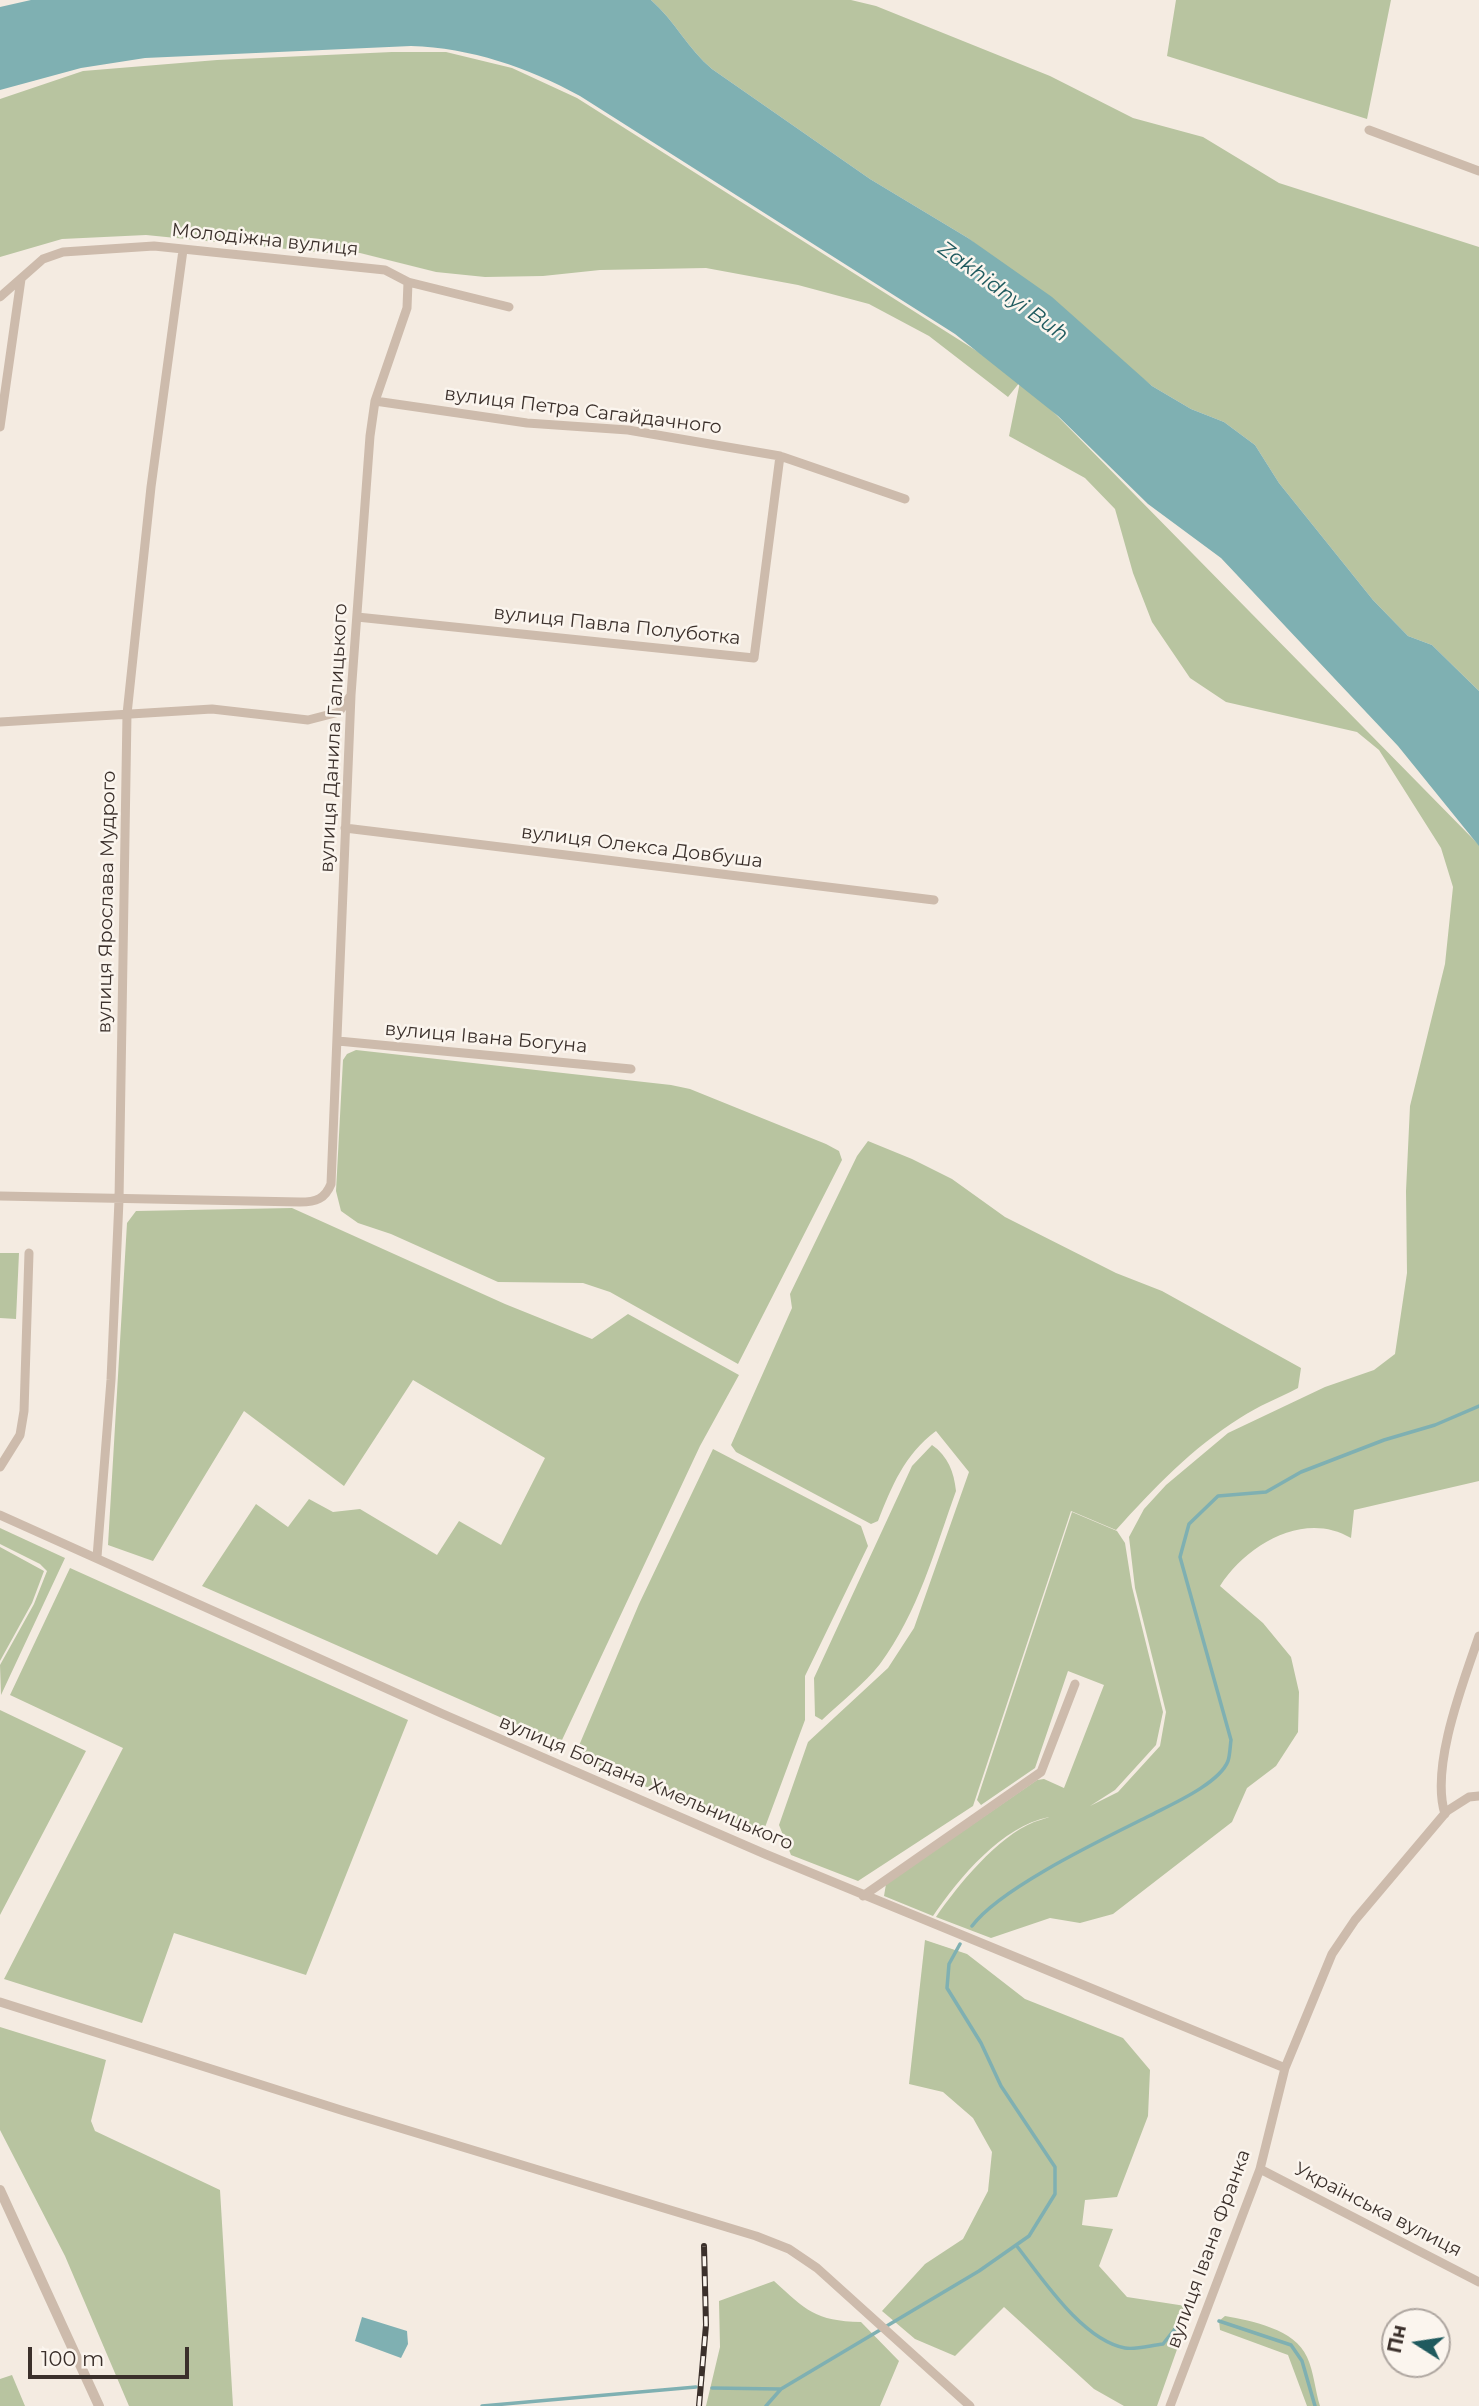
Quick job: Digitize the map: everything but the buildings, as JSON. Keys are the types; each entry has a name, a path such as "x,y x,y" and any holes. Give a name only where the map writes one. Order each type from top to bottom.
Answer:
{"street":[{"path":"1369,130 1479,171"},
{"name":"Молодіжна вулиця","path":"0,297 43,259 63,251 154,246 386,270 408,282 509,307"},
{"name":"вулиця Ярослава Мудрого","path":"97,1557 111,1380 119,1200 128,714 151,487 183,250"},
{"path":"0,427 21,279"},
{"name":"вулиця Данила Галицького","path":"119,1200 300,1202 321,1198 331,1184 351,695 375,401 407,308 408,282"},
{"name":"вулиця Петра Сагайдачного","path":"375,401 527,423 628,430 780,456 905,499"},
{"name":"вулиця Павла Полуботка","path":"357,618 754,658 780,456"},
{"path":"0,722 212,709 308,720 339,712 351,695"},
{"name":"вулиця Олекса Довбуша","path":"345,828 934,900"},
{"name":"вулиця Івана Богуна","path":"338,1041 631,1069"},
{"path":"0,1196 119,1200"},
{"path":"0,1467 20,1435 24,1411 29,1253"},
{"name":"вулиця Богдана Хмельницького","path":"0,1515 443,1714 863,1896 961,1933 1285,2067"},
{"path":"1444,1814 1439,1796 1447,1746 1479,1636"},
{"path":"863,1896 1041,1772 1075,1684"},
{"name":"вулиця Івана Франка","path":"1170,2406 1260,2168 1285,2067 1332,1954 1355,1920 1444,1814 1469,1797 1479,1796"},
{"path":"0,2002 357,2115 756,2236 789,2249 849,2298 970,2406"},
{"name":"Українська вулиця","path":"1260,2168 1479,2282"},
{"path":"0,2190 99,2406"}],"green space":[{"path":"651,0 851,0 876,6 1050,76 1133,118 1203,137 1279,183 1479,247 1479,691 1432,645 1408,636 1373,600 1279,483 1255,445 1224,422 1191,409 1152,386 968,238 870,179 712,69"},
{"path":"1176,0 1391,0 1367,119 1167,56"},
{"path":"446,52 512,68 577,98 1021,379 1479,845 1479,1481 1354,1510 1351,1538 1333,1530 1314,1528 1278,1536 1260,1545 1231,1571 1220,1586 1263,1623 1291,1657 1299,1692 1298,1732 1276,1766 1247,1788 1232,1822 1113,1914 1080,1923 1050,1918 991,1938 936,1917 955,1891 993,1850 1020,1829 1049,1817 1032,1822 1015,1831 998,1842 969,1870 933,1916 884,1896 886,1884 1037,1780 1044,1779 1064,1788 1104,1685 1068,1671 1035,1768 981,1805 977,1800 1072,1512 1117,1531 1125,1543 1132,1587 1163,1712 1156,1745 1115,1790 1090,1806 1118,1792 1160,1746 1166,1712 1135,1588 1129,1537 1144,1509 1166,1485 1228,1433 1325,1387 1374,1370 1395,1354 1407,1273 1406,1191 1410,1106 1445,964 1453,887 1441,848 1379,750 1357,732 1226,702 1190,678 1152,622 1133,573 1115,509 1085,478 1009,436 1020,382 1008,397 929,336 869,304 798,285 706,268 600,270 543,276 485,277 436,272 360,253 327,253 146,235 62,239 0,257 0,99 83,71 217,60"},
{"path":"356,1050 690,1089 826,1144 839,1151 842,1160 738,1364 610,1292 583,1283 498,1282 391,1234 358,1223 341,1211 336,1191 343,1060 347,1054"},
{"path":"868,1141 952,1179 1005,1217 1116,1273 1162,1291 1301,1368 1298,1388 1247,1414 1206,1442 1159,1484 1116,1530 1071,1511 973,1806 858,1881 791,1855 779,1825 808,1742 888,1668 914,1628 969,1472 936,1431 907,1461 894,1483 878,1521 871,1524 736,1452 731,1445 792,1308 790,1294 857,1156"},
{"path":"292,1208 505,1304 592,1339 628,1314 739,1375 700,1446 562,1740 543,1736 202,1586 256,1504 288,1527 309,1499 333,1512 360,1509 437,1555 459,1521 501,1545 545,1458 413,1380 344,1486 244,1411 153,1561 108,1545 127,1223 136,1211"},
{"path":"0,1253 19,1253 16,1319 0,1318"},
{"path":"932,1445 949,1465 956,1491 924,1580 905,1624 880,1664 822,1720 815,1716 814,1678 912,1466"},
{"path":"713,1449 861,1526 868,1546 805,1676 805,1720 761,1838 575,1755 639,1604"},
{"path":"0,1528 65,1558 1,1695 0,1665 34,1604 47,1571 40,1564 0,1544"},
{"path":"0,1547 44,1571 32,1603 0,1661"},
{"path":"70,1568 408,1720 306,1975 174,1933 142,2023 4,1979 123,1748 10,1695"},
{"path":"0,1710 86,1751 0,1915"},
{"path":"925,1940 967,1954 1025,1999 1123,2038 1150,2070 1148,2116 1117,2197 1085,2200 1082,2225 1113,2229 1099,2266 1127,2297 1192,2307 1157,2406 1124,2406 1094,2389 1004,2307 955,2356 915,2339 882,2311 925,2264 963,2239 988,2191 992,2152 973,2118 943,2092 909,2084"},
{"path":"0,2027 106,2060 91,2121 95,2131 220,2190 233,2406 129,2406 65,2256 0,2130"},
{"path":"774,2281 812,2312 832,2319 861,2322 899,2361 880,2406 706,2406 720,2347 719,2301"},
{"path":"1225,2316 1272,2328 1293,2339 1307,2357 1320,2406 1307,2406 1288,2355 1220,2330 1219,2321"},
{"path":"12,2375 25,2406 0,2406 0,2379"}],"water":[{"name":"Zakhidnyi Buh","path":"31,0 651,0 712,69 870,179 968,238 1052,297 1152,386 1191,409 1224,422 1255,445 1279,483 1373,600 1408,636 1432,645 1479,691 1479,846 1398,746 1221,558 1148,504 1058,416 955,334 580,96 540,76 498,61 455,51 411,46 145,58 81,68 0,90 0,7"},
{"path":"362,2317 407,2331 408,2344 401,2358 355,2341"}],"waterway":[{"path":"972,1926 986,1911 1028,1881 1205,1786 1223,1770 1228,1761 1231,1740 1180,1557 1189,1524 1218,1496 1266,1492 1301,1472 1384,1440 1435,1425 1479,1406"},
{"path":"766,2406 781,2389 979,2271 1029,2236 1055,2194 1055,2167 1001,2086 981,2043 947,1988 949,1964 960,1944"},
{"path":"1016,2245 1078,2321 1109,2343 1125,2348 1163,2344 1182,2320"},
{"path":"1219,2321 1291,2345 1302,2361 1315,2406"},
{"path":"482,2406 696,2387"},
{"path":"712,2388 780,2389"}],"railway":[{"path":"699,2406 706,2325 704,2246"}]}
